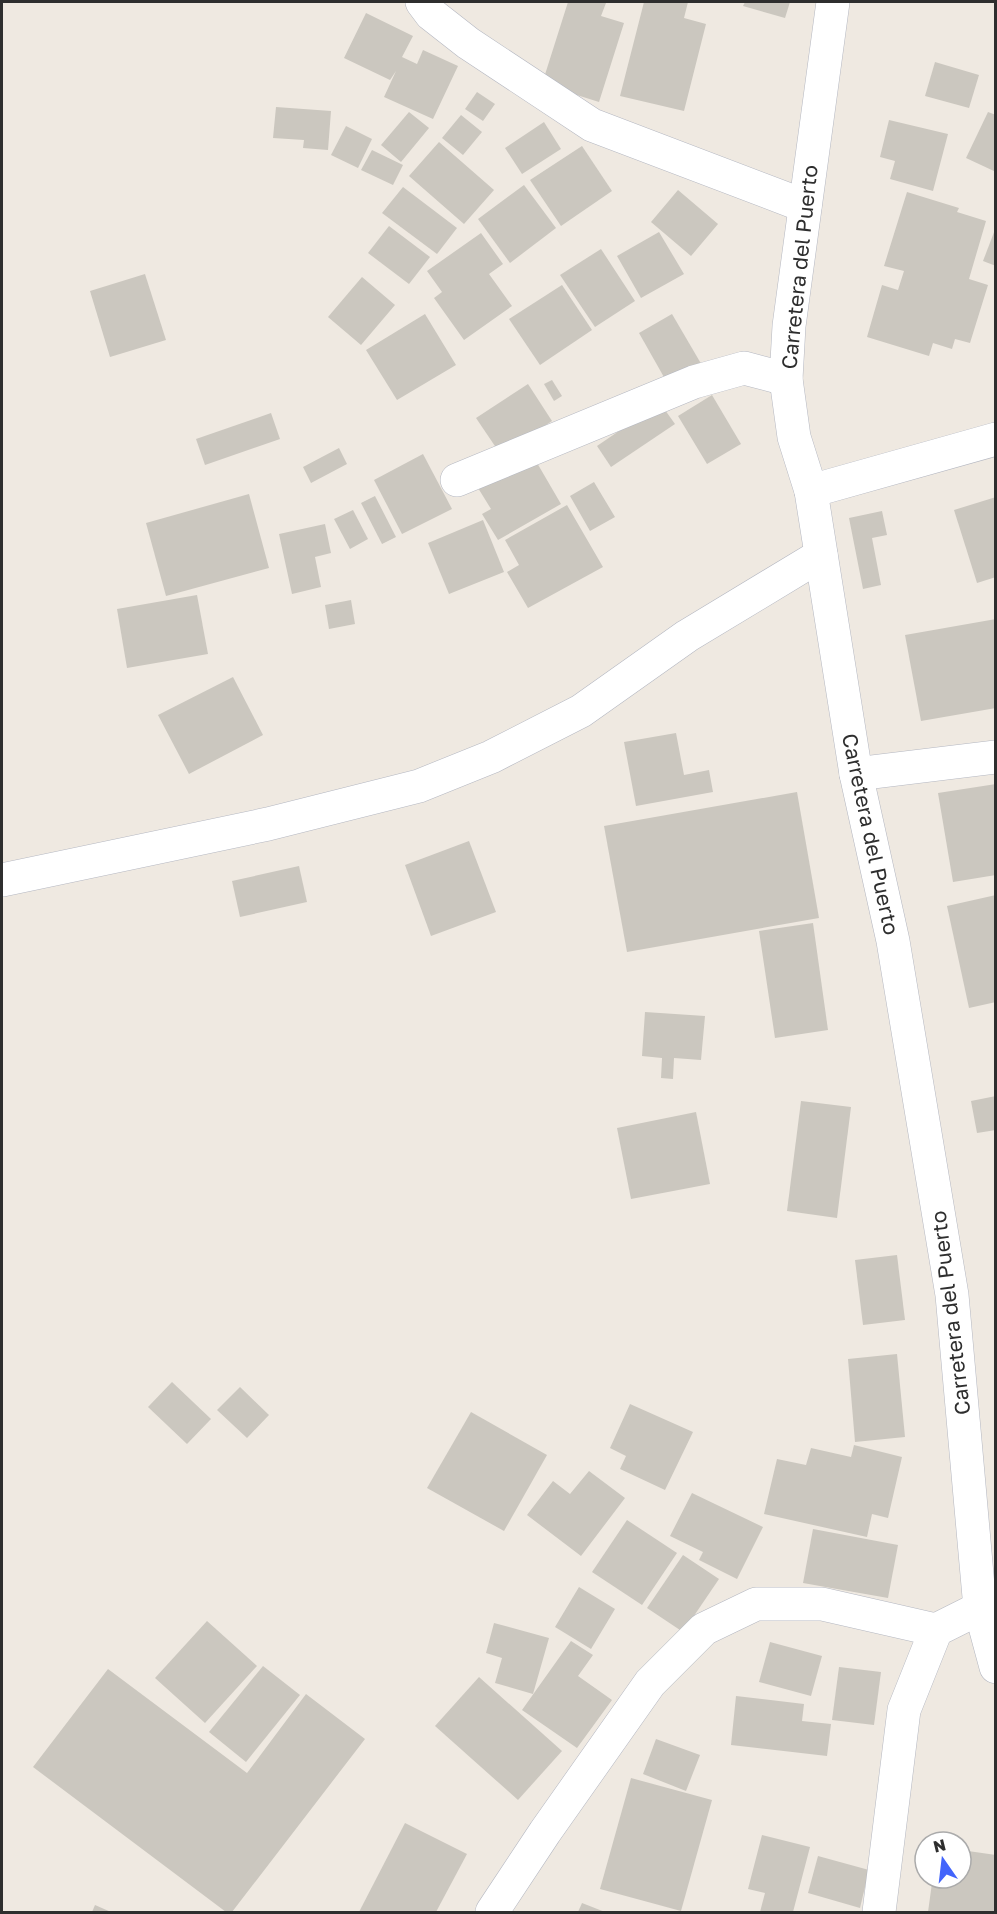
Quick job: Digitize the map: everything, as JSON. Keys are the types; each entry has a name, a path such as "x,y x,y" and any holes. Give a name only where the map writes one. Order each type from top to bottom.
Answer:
{"street":[{"path":"422,2 431,14 468,43 592,125 805,206"},
{"name":"Carretera del Puerto","path":"833,2 789,326 786,379 794,437 811,491 856,774 893,941 952,1295 985,1550 980,1608 996,1667"},
{"path":"457,480 694,381 744,368 786,379"},
{"path":"811,491 996,439"},
{"path":"2,880 267,824 419,786 491,757 581,711 687,636 821,555"},
{"path":"856,774 996,757"},
{"path":"492,1912 545,1832 650,1683 704,1629 756,1604 822,1604 936,1630 980,1608"},
{"path":"879,1912 904,1710 936,1630"}],"building":[{"path":"568,2 606,3 601,16 624,23 599,102 542,84"},
{"path":"644,2 688,2 684,18 706,24 684,111 620,96"},
{"path":"745,2 790,2 785,18 743,6"},
{"path":"366,13 413,36 402,57 417,64 423,50 458,66 433,119 384,97 396,71 390,80 344,58"},
{"path":"935,62 979,75 969,108 925,96"},
{"path":"477,92 495,104 483,121 465,109"},
{"path":"276,107 331,111 328,150 303,148 304,140 273,138"},
{"path":"409,112 429,128 401,162 381,145"},
{"path":"988,112 996,115 996,172 966,158"},
{"path":"461,115 482,132 463,155 442,138"},
{"path":"889,120 948,134 933,191 890,179 895,161 880,157"},
{"path":"544,122 561,149 522,174 505,148"},
{"path":"346,126 372,139 358,168 331,155"},
{"path":"439,142 494,190 464,224 409,176"},
{"path":"582,146 612,191 561,226 530,180"},
{"path":"372,150 403,165 393,185 361,170"},
{"path":"524,185 556,228 510,263 478,219"},
{"path":"403,187 457,228 437,254 382,213"},
{"path":"678,190 718,224 691,256 651,222"},
{"path":"907,192 959,208 957,212 986,221 969,279 988,285 970,343 955,339 952,349 933,343 929,356 867,337 882,285 898,290 904,271 884,266"},
{"path":"389,226 430,257 409,284 368,253"},
{"path":"996,227 996,266 983,261"},
{"path":"659,232 684,274 641,298 617,256"},
{"path":"481,233 503,264 489,274 512,306 464,340 434,298 442,292 427,271"},
{"path":"601,249 635,301 595,327 560,275"},
{"path":"145,274 166,340 110,357 90,291"},
{"path":"362,277 395,305 361,345 328,317"},
{"path":"562,285 592,330 540,365 509,319"},
{"path":"425,314 456,365 397,400 366,350"},
{"path":"672,314 703,367 669,386 639,333"},
{"path":"552,380 562,396 554,401 544,384"},
{"path":"528,384 552,421 501,455 476,418"},
{"path":"712,395 741,444 707,464 678,416"},
{"path":"660,403 675,424 611,467 597,446"},
{"path":"271,413 280,439 205,465 196,439"},
{"path":"339,448 347,464 311,483 303,467"},
{"path":"423,454 452,509 402,534 374,480"},
{"path":"533,456 561,504 498,540 482,514 491,509 478,488"},
{"path":"594,482 615,517 590,531 570,496"},
{"path":"249,494 269,568 166,596 146,523"},
{"path":"375,496 396,537 382,544 361,503"},
{"path":"996,497 996,577 977,583 954,510"},
{"path":"567,505 603,567 528,608 507,572 519,565 505,540"},
{"path":"353,510 368,539 350,549 334,519"},
{"path":"882,511 887,535 872,538 881,585 863,589 849,518"},
{"path":"483,520 504,572 449,594 428,543"},
{"path":"325,524 331,553 315,557 321,587 292,594 279,534"},
{"path":"197,595 208,654 127,668 117,609"},
{"path":"351,600 355,624 329,629 325,605"},
{"path":"996,619 996,708 921,721 905,635"},
{"path":"233,677 263,735 189,774 158,715"},
{"path":"676,733 684,775 709,770 713,792 636,806 624,742"},
{"path":"996,784 996,875 953,882 938,793"},
{"path":"797,792 819,918 627,952 604,826"},
{"path":"469,841 496,912 431,936 405,865"},
{"path":"299,866 307,902 240,917 232,881"},
{"path":"996,895 996,1002 969,1008 947,906"},
{"path":"813,923 828,1030 775,1038 759,931"},
{"path":"645,1012 705,1016 701,1060 674,1058 673,1079 661,1078 662,1058 642,1056"},
{"path":"996,1096 996,1130 977,1133 971,1101"},
{"path":"801,1101 851,1107 837,1218 787,1211"},
{"path":"696,1112 710,1184 631,1199 617,1128"},
{"path":"897,1255 905,1320 863,1325 855,1260"},
{"path":"897,1354 905,1437 855,1442 848,1359"},
{"path":"172,1382 211,1419 187,1444 148,1407"},
{"path":"240,1387 269,1415 247,1438 217,1410"},
{"path":"630,1404 693,1432 665,1490 620,1469 626,1456 610,1448"},
{"path":"471,1412 547,1455 504,1531 427,1488"},
{"path":"854,1445 902,1457 888,1518 872,1514 867,1537 764,1514 777,1459 806,1465 811,1448 851,1457"},
{"path":"589,1471 625,1498 581,1556 527,1515 553,1481 570,1494"},
{"path":"692,1493 763,1527 737,1579 699,1560 703,1552 670,1536"},
{"path":"627,1520 677,1553 642,1605 592,1572"},
{"path":"813,1529 898,1545 888,1598 803,1583"},
{"path":"683,1555 719,1579 683,1632 647,1608"},
{"path":"579,1587 615,1609 591,1649 555,1627"},
{"path":"207,1621 257,1666 205,1723 155,1678"},
{"path":"494,1623 549,1638 533,1694 495,1683 502,1658 486,1653"},
{"path":"571,1641 593,1655 578,1676 612,1700 577,1748 522,1710"},
{"path":"770,1642 822,1656 811,1696 759,1682"},
{"path":"263,1666 300,1695 246,1762 209,1732"},
{"path":"839,1667 881,1672 874,1725 832,1720"},
{"path":"108,1669 247,1773 306,1694 365,1739 232,1912 226,1912 33,1767"},
{"path":"479,1677 562,1751 518,1800 435,1726"},
{"path":"736,1696 804,1704 802,1721 831,1724 827,1756 731,1745"},
{"path":"656,1739 700,1755 686,1791 643,1774"},
{"path":"631,1778 712,1800 681,1911 600,1889"},
{"path":"405,1823 467,1854 436,1912 359,1912"},
{"path":"762,1835 810,1847 793,1912 760,1912 765,1893 748,1889"},
{"path":"973,1852 996,1855 994,1912 928,1912 931,1890 973,1890"},
{"path":"818,1856 869,1870 860,1908 808,1893"},
{"path":"582,1903 605,1912 578,1912"},
{"path":"95,1905 111,1912 92,1912"}]}
